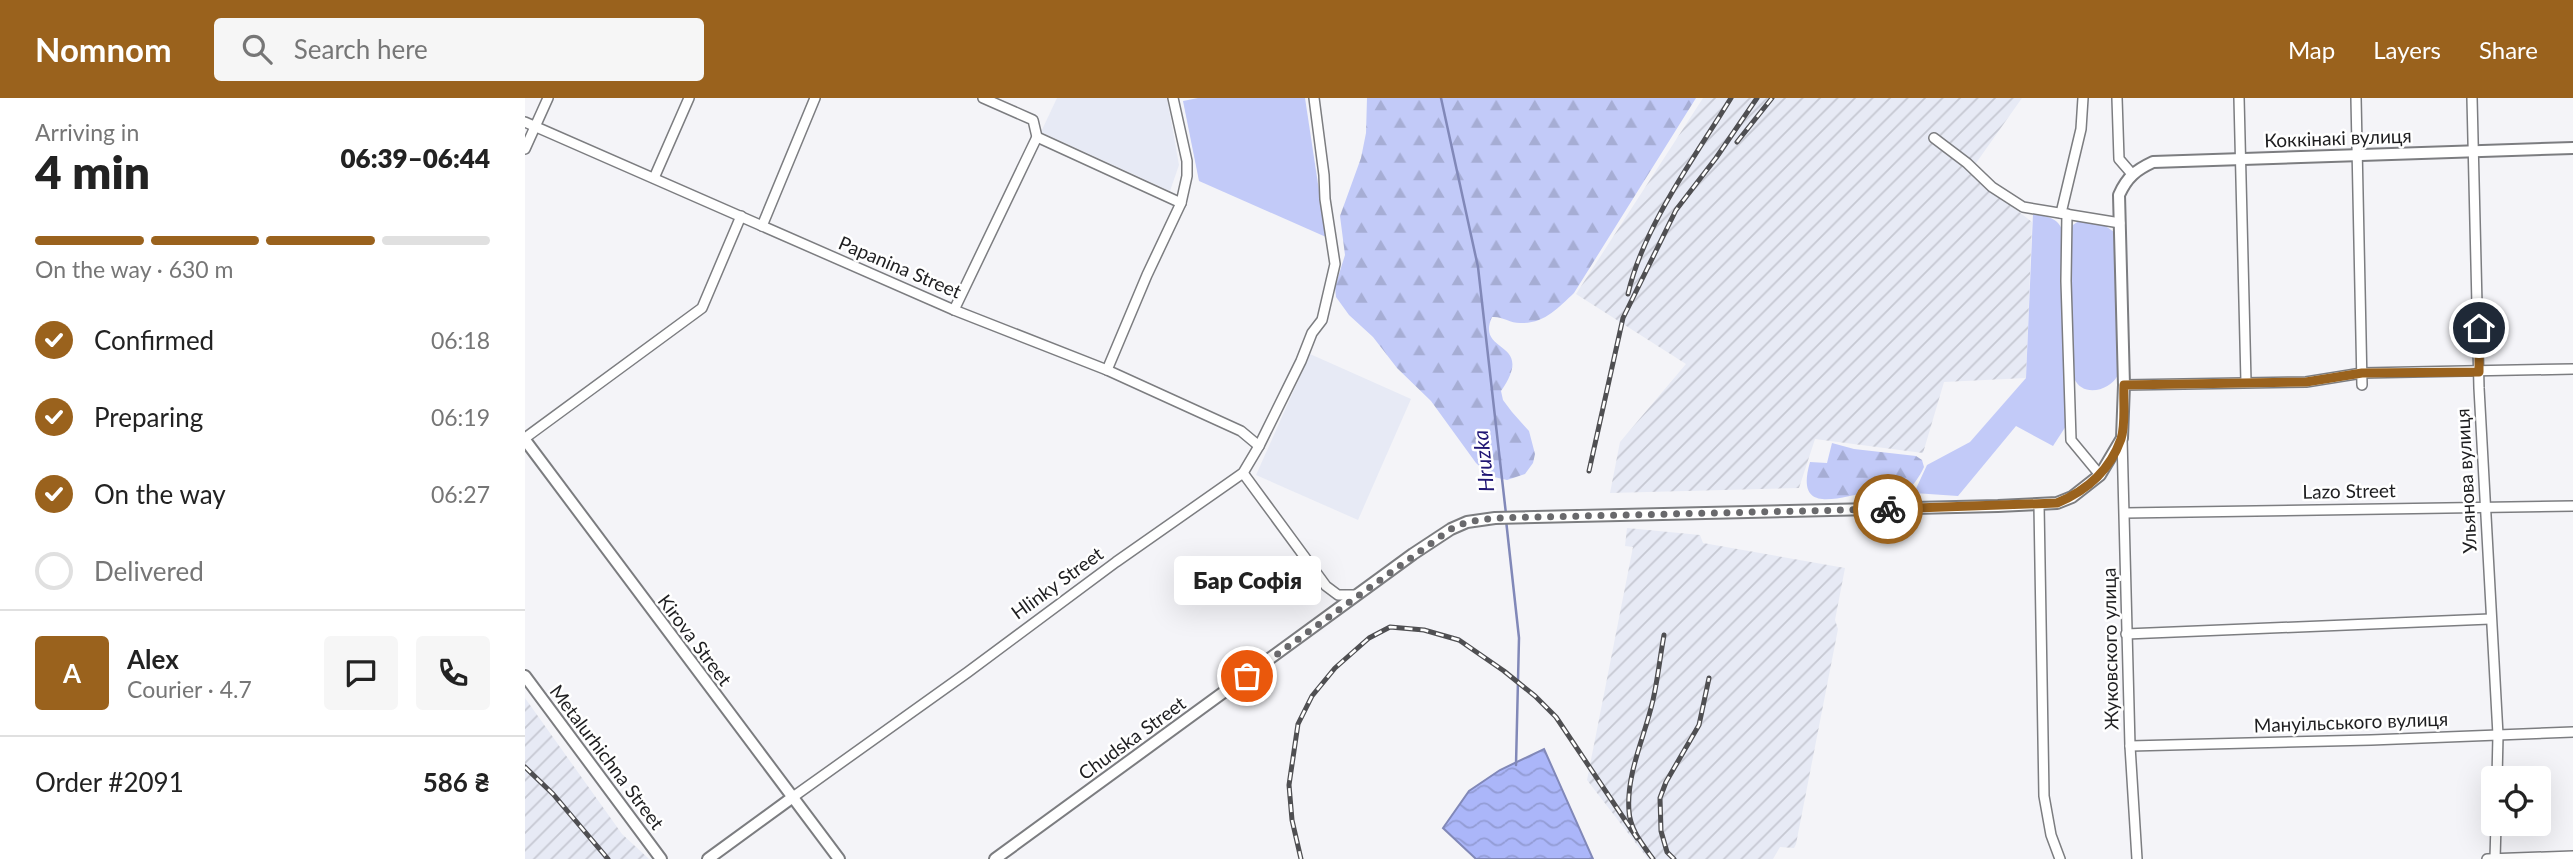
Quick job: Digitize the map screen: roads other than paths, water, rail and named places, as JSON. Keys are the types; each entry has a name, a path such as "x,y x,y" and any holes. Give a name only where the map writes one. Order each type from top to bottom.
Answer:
{"street":[{"path":"525,149 548,98"},
{"path":"654,178 689,98"},
{"path":"762,226 815,98"},
{"path":"954,310 1037,137 1033,120 983,98"},
{"path":"1107,370 1181,202 1187,176 1187,161 1173,98"},
{"name":"Hlinky Street","path":"708,859 1116,562 1243,473 1301,361 1312,333 1322,320 1335,264 1314,98"},
{"path":"2083,98 2081,129 2064,214 2071,440 2100,475 2122,438 2124,385 2119,195 2132,174 2119,159 2117,98"},
{"path":"2239,98 2246,382"},
{"path":"2355,98 2362,385"},
{"name":"Ульянова вулиця","path":"2472,98 2484,507 2498,735 2497,766"},
{"name":"Papanina Street","path":"525,122 954,310 1107,370 1241,431 1259,446"},
{"path":"1037,137 1181,202"},
{"path":"1934,138 1967,163 1992,187 2023,207 2120,223"},
{"name":"Коккінакі вулиця","path":"2132,174 2153,162 2573,148"},
{"path":"525,439 702,308 741,216"},
{"path":"2124,385 2306,382 2362,373 2573,369"},
{"name":"Жуковского улица","path":"2122,438 2126,634 2137,859"},
{"name":"Kirova Street","path":"525,439 839,859"},
{"path":"1243,473 1326,586 1338,595 1357,595"},
{"name":"Chudska Street","path":"995,859 1357,595 1451,529 1467,522 1495,518 2039,505 2057,503 2072,497 2100,475"},
{"path":"2039,505 2043,796 2051,835 2060,859"},
{"name":"Lazo Street","path":"2125,513 2573,506"},
{"path":"2126,634 2490,619"},
{"name":"Metalurhichna Street","path":"525,677 661,859"},
{"name":"Мануільського вулиця","path":"2130,746 2573,732"},
{"path":"2495,859 2496,836"},
{"path":"2487,859 2573,856"}],"water":[{"path":"1544,749 1593,859 1476,859 1443,828 1469,791 1500,770"}],"waterway":[{"name":"Hruzka","path":"1441,98 1478,267 1506,514"},
{"name":"Hruzka","path":"1506,520 1519,638 1516,765"}],"railway":[{"path":"1628,294 1645,243 1658,218 1731,98"},
{"path":"1589,471 1623,318 1676,210 1757,98"},
{"path":"1737,142 1772,98"},
{"path":"1301,859 1292,820 1289,785 1298,724 1312,696 1335,668 1369,638 1390,627 1424,630 1459,640 1535,696 1556,717 1637,838"},
{"path":"1653,859 1632,825 1629,797 1633,769 1653,700 1664,635"},
{"path":"1674,859 1667,852 1661,831 1660,798 1666,782 1699,725 1709,678"},
{"path":"525,767 553,794 608,859"}],"place":[{"name":"Бар Софія","path":"1247,676"}]}
